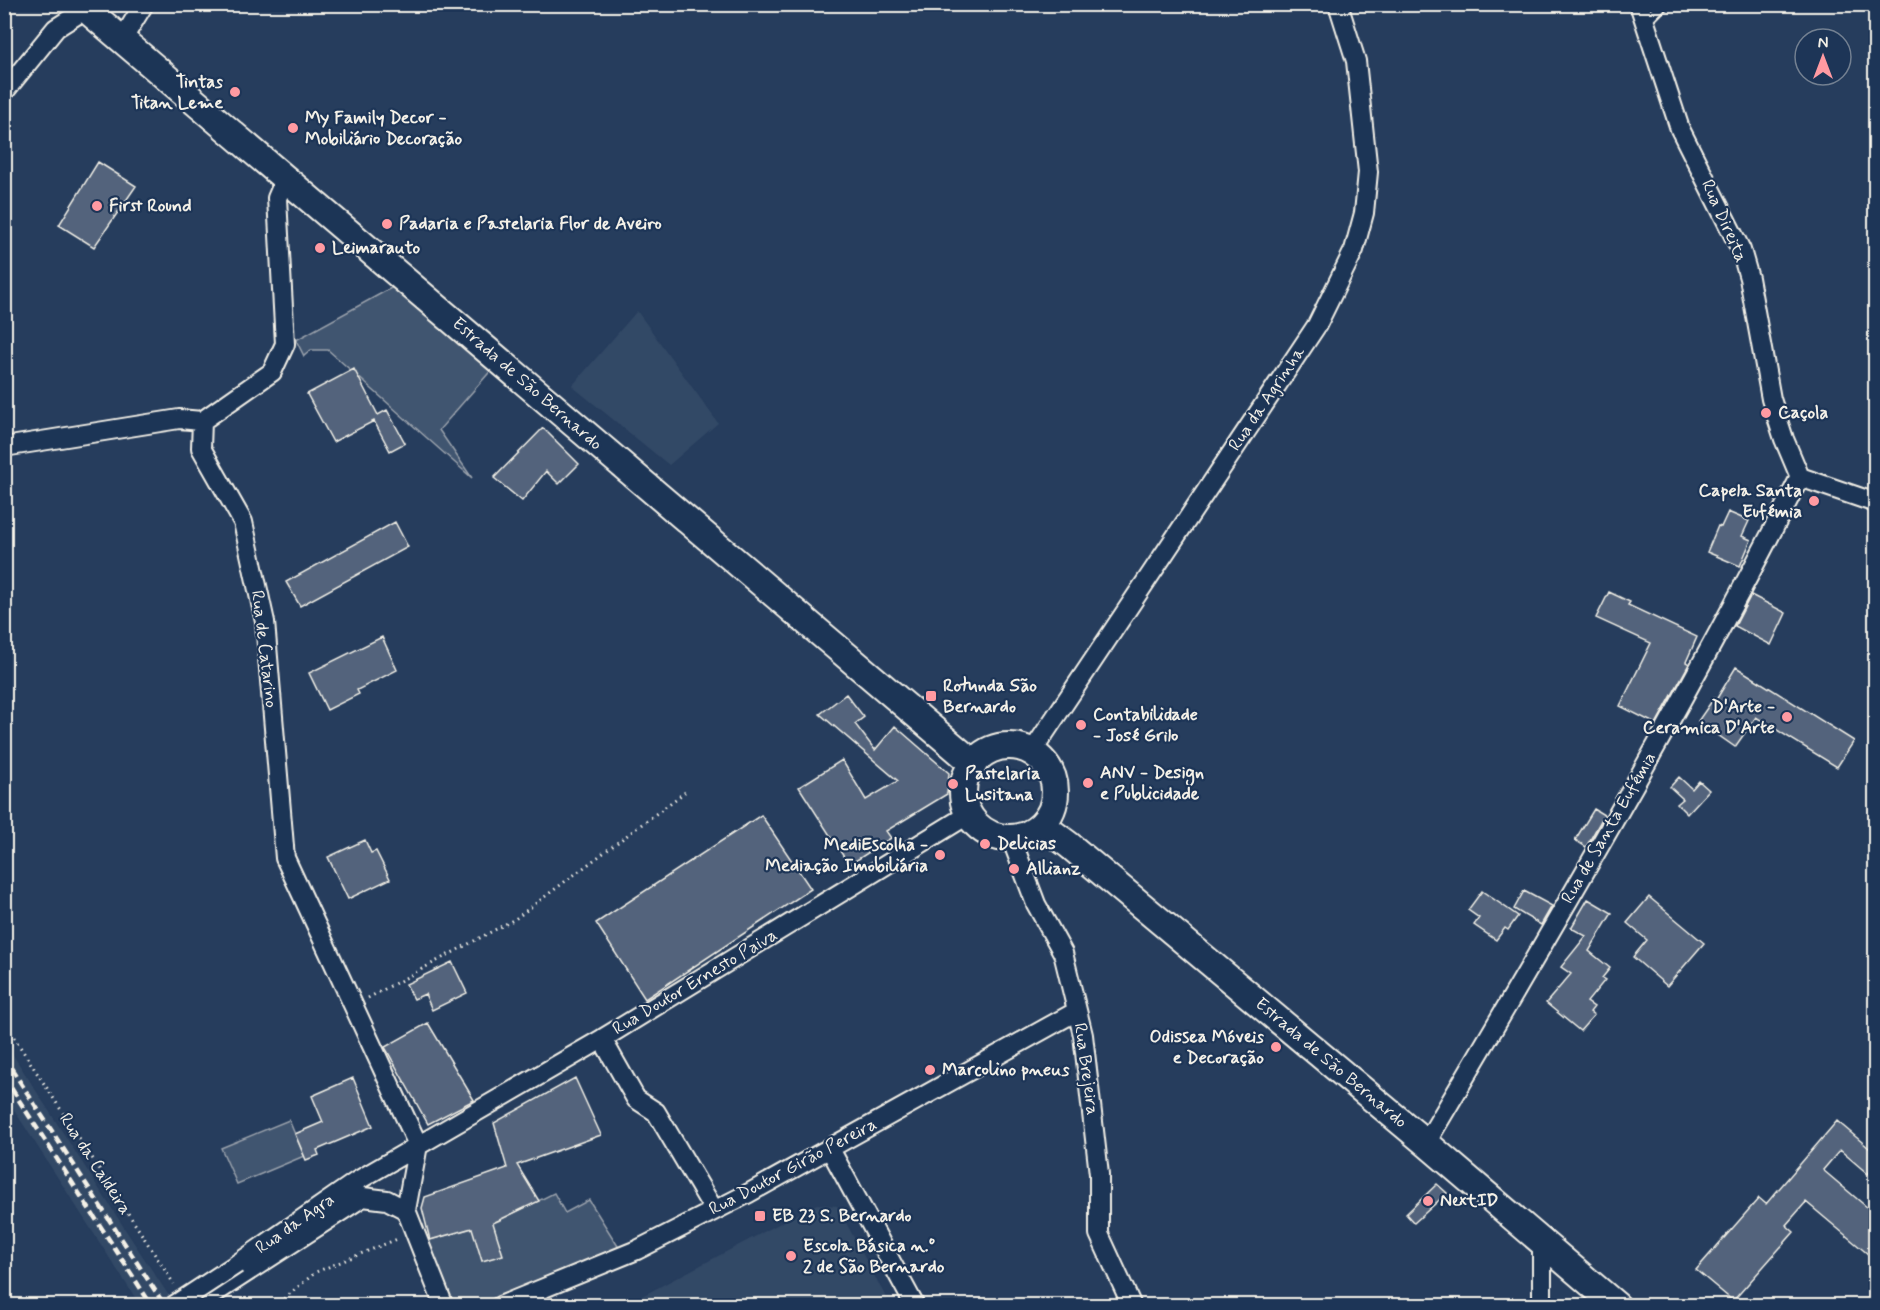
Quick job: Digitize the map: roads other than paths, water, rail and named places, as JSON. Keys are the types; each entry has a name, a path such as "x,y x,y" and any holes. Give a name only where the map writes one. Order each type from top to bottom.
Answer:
{"main road":[{"name":"Estrada de São Bernardo","path":"83,7 286,177 974,764"},
{"path":"1007,747 1032,752 1047,767 1055,786 1055,801 1042,825 1023,836 1011,838 987,832 969,814 964,788 974,764 983,755 1007,747"},
{"name":"Estrada de São Bernardo","path":"1042,825 1069,845 1426,1143 1617,1305"}],"street":[{"path":"122,40 144,4"},
{"name":"Rua da Agrinha","path":"1032,752 1317,325 1354,250 1364,213 1368,172 1356,61 1338,4"},
{"path":"4,92 56,28 83,7"},
{"name":"Rua Direita","path":"1642,13 1680,129 1741,250 1749,278 1771,399 1800,477"},
{"path":"4,447 179,419 202,421 272,372 285,344 277,198 286,177"},
{"name":"Rua de Catarino","path":"202,421 201,448 243,522 265,622 285,858 417,1145"},
{"path":"1800,477 1875,503"},
{"name":"Rua de Santa Eufémia","path":"1426,1143 1674,714 1736,602 1800,477"},
{"name":"Rua Doutor Ernesto Paiva","path":"417,1145 602,1039 969,814"},
{"name":"Rua Brejeira","path":"1011,838 1036,904 1063,953 1083,1035 1099,1174 1099,1234 1132,1305"},
{"name":"Rua Doutor Girão Pereira","path":"500,1305 526,1301 637,1250 830,1149 1077,1011"},
{"path":"602,1039 636,1099 656,1112 714,1210"},
{"path":"417,1145 406,1210 444,1305"},
{"name":"Rua da Agra","path":"195,1305 357,1181 417,1145"},
{"path":"830,1149 915,1305"},
{"name":"Rua da Agra","path":"173,1305 241,1269 363,1197 387,1200 406,1210"},
{"path":"1542,1243 1542,1305"}],"lane":[{"path":"1642,13 1663,4"}],"railway":[{"path":"4,1057 165,1306"},
{"path":"4,1077 152,1306"}],"place":[{"name":"Tintas Titan Leme","path":"235,92"},
{"name":"My Family Decor - Mobiliário Decoração","path":"293,128"},
{"name":"First Round","path":"97,206"},
{"name":"Padaria e Pastelaria Flor de Aveiro","path":"387,224"},
{"name":"Leimarauto","path":"320,248"},
{"name":"Caçola","path":"1766,413"},
{"name":"Capela Santa Eufémia","path":"1814,501"},
{"name":"Rotunda São Bernardo","path":"931,696"},
{"name":"D'Arte - Ceramica D'Arte","path":"1787,717"},
{"name":"Contabilidade - José Grilo","path":"1081,725"},
{"name":"ANV - Design e Publicidade","path":"1088,783"},
{"name":"Pastelaria Lusitana","path":"953,784"},
{"name":"Delicias","path":"985,844"},
{"name":"MediEscolha - Mediação Imobiliária","path":"940,855"},
{"name":"Allianz","path":"1014,869"},
{"name":"Odissea Móveis e Decoração","path":"1276,1047"},
{"name":"Marcolino pneus","path":"930,1070"},
{"name":"NextID","path":"1428,1201"},
{"name":"EB 23 S. Bernardo","path":"760,1216"},
{"name":"Escola Básica n.º 2 de São Bernardo","path":"791,1256"}]}
